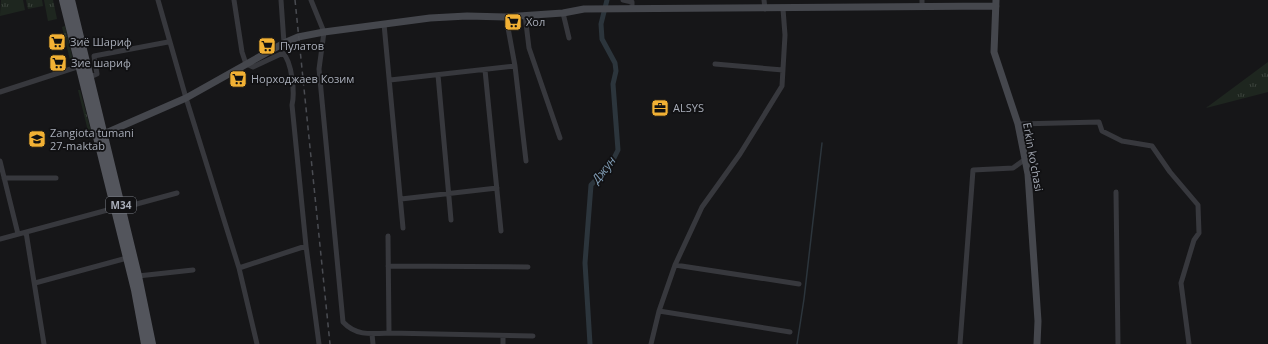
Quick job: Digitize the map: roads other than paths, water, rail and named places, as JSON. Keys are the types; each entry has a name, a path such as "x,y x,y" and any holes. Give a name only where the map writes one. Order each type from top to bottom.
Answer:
{"main road":[{"name":"M34","path":"63,0 118,208 138,276 152,344"},
{"name":"M34","path":"71,0 90,77 100,136"},
{"path":"100,136 186,98 284,43 298,37 324,32 384,24 467,16 506,17 563,13 584,9 815,9 922,3 996,3"},
{"name":"Erkin ko'chasi","path":"996,3 994,52 1018,124 1028,174 1037,298 1037,344"},
{"name":"M34","path":"118,208 145,344"}],"street":[{"path":"158,0 168,42 239,268 257,344"},
{"path":"234,0 242,52 246,64 253,68 280,53 285,55 293,84 292,105 306,246 319,344"},
{"path":"281,0 284,43"},
{"path":"311,0 324,32 319,70 343,322 351,331 372,334 389,333 533,336"},
{"path":"623,0 632,2 632,8"},
{"path":"764,0 765,9"},
{"path":"815,9 817,0"},
{"path":"651,344 659,311 675,265 702,207 740,154 782,86 786,35 783,9"},
{"path":"563,13 569,38"},
{"path":"525,15 530,48 560,138"},
{"path":"506,17 515,66 526,161"},
{"path":"384,24 404,228"},
{"path":"90,77 97,74 94,56 168,42"},
{"path":"715,64 783,70"},
{"path":"0,92 80,66"},
{"path":"390,80 515,66"},
{"path":"485,70 501,231"},
{"path":"438,75 452,220"},
{"path":"1018,124 1099,122 1102,131 1122,141 1152,146 1170,172 1198,205 1199,233 1194,240 1181,283 1189,344"},
{"path":"960,344 973,170 1013,168 1024,160"},
{"path":"0,161 18,234"},
{"path":"4,178 56,178"},
{"path":"401,199 497,188"},
{"path":"1116,192 1118,344"},
{"path":"0,239 177,193"},
{"path":"26,232 44,344"},
{"path":"388,236 389,333"},
{"path":"239,268 306,246"},
{"path":"35,283 127,258"},
{"path":"675,265 799,284"},
{"path":"388,266 528,267"},
{"path":"138,276 192,270"},
{"path":"659,311 790,332"},
{"path":"372,334 373,344"},
{"path":"503,336 503,344"}],"waterway":[{"name":"Джун","path":"590,344 585,263 591,185 611,164 618,150 613,84 616,71 615,63 602,39 601,24 607,0"},
{"path":"797,344 804,299 822,143"}],"railway":[{"path":"295,0 330,344"}],"place":[{"name":"Хол","path":"513,22"},
{"name":"Зиё Шариф","path":"57,42"},
{"name":"Пулатов","path":"267,46"},
{"name":"Зие шариф","path":"58,63"},
{"name":"Норходжаев Козим","path":"238,79"},
{"name":"ALSYS","path":"660,108"},
{"name":"Zangiota tumani 27-maktab","path":"37,139"}]}
